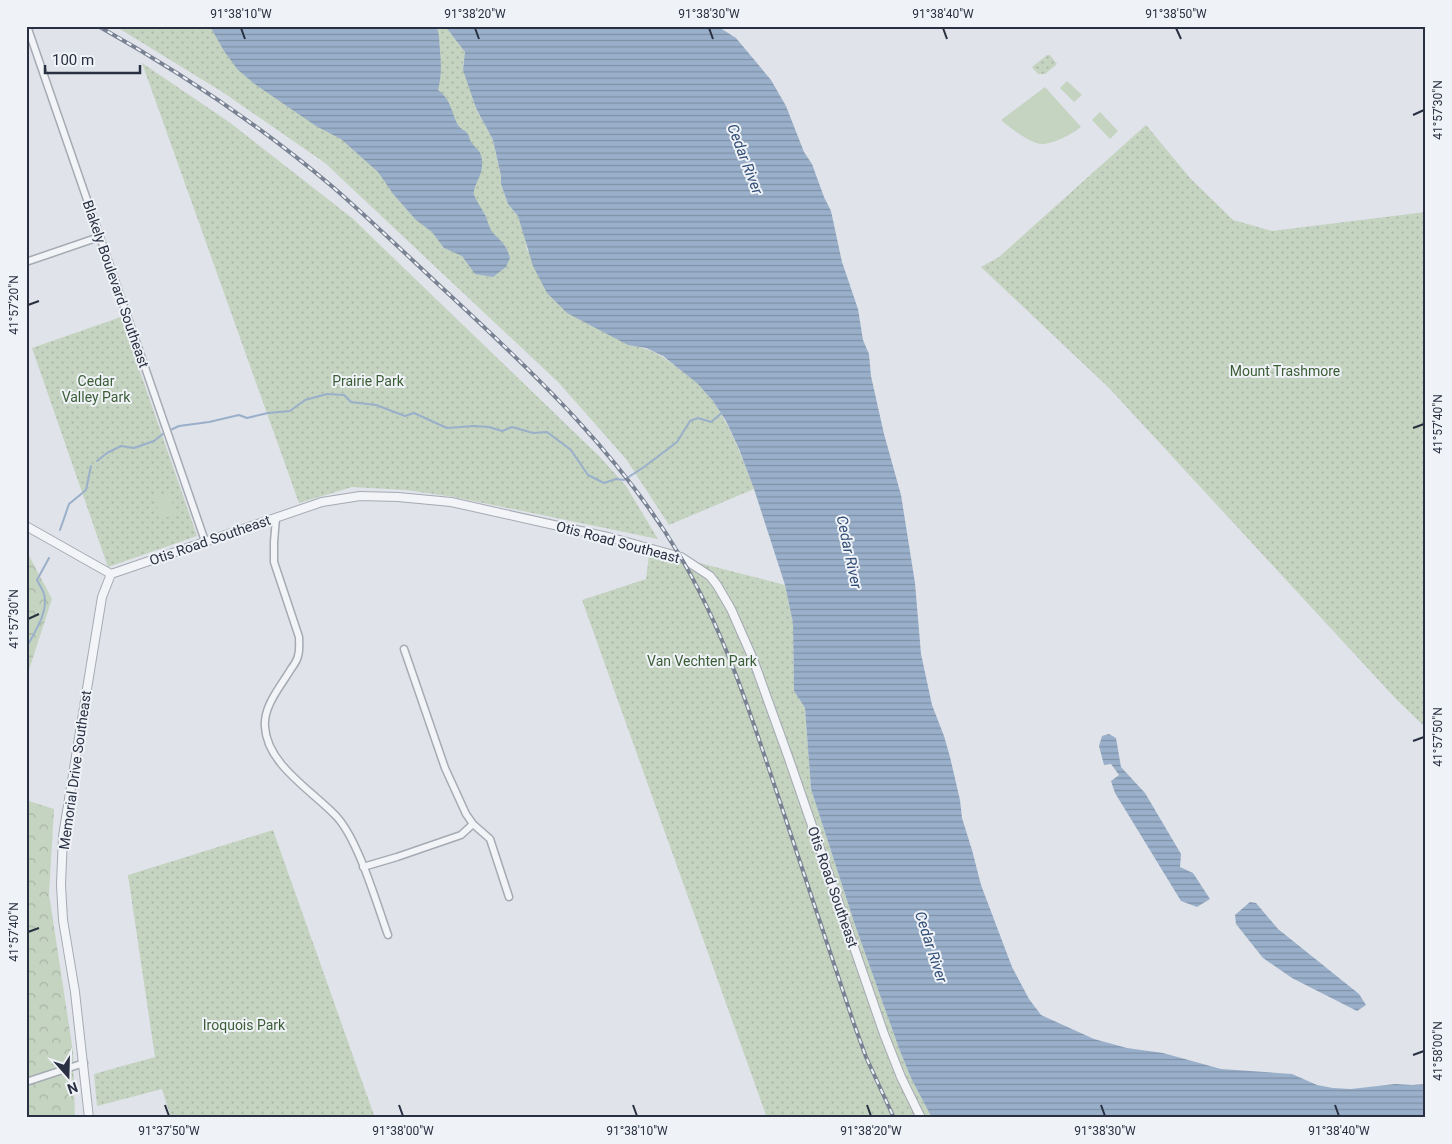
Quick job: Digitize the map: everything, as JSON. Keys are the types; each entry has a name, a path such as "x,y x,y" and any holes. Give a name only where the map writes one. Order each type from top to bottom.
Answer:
{"street":[{"name":"Blakely Boulevard Southeast","path":"27,26 205,541"},
{"path":"26,262 99,237"},
{"name":"Otis Road Southeast","path":"110,574 322,502 360,496 398,497 450,502 612,538 681,556 710,576 717,585 731,609 753,658 884,1034 901,1077 921,1118"},
{"path":"276,518 274,562 299,637 300,648 298,658 269,705 264,726 266,735 282,766 325,805 347,830 388,935"},
{"path":"26,526 110,574"},
{"name":"Memorial Drive Southeast","path":"89,1118 84,1062 63,920 61,885 63,836 102,596 110,574"},
{"path":"404,649 445,768 466,814 473,824 490,839 509,897"},
{"path":"363,867 461,835 473,824"},
{"path":"26,1082 84,1062"}],"green space":[{"path":"115,26 445,26 466,53 463,64 476,108 493,140 501,184 508,204 518,216 524,232 527,250 628,345 657,354 700,385 725,421 754,489 669,525 626,459 559,383 325,163 224,93"},
{"path":"1047,55 1050,55 1057,64 1045,74 1038,74 1032,67"},
{"name":"Prairie Park","path":"142,63 229,122 352,218 600,457 626,486 658,539 454,497 406,490 352,487 299,503"},
{"path":"1067,81 1082,95 1074,102 1060,88"},
{"path":"1045,87 1081,127 1063,138 1042,144 1026,138 1001,120"},
{"path":"1100,112 1118,131 1110,139 1092,120"},
{"name":"Mount Trashmore","path":"1146,125 1190,178 1233,220 1272,231 1426,212 1426,728 1396,699 1109,388 981,267 999,257"},
{"name":"Cedar Valley Park","path":"121,317 197,536 108,567 32,348"},
{"path":"169,492 176,514 161,519 154,497"},
{"name":"Van Vechten Park","path":"650,548 785,585 793,623 794,691 805,708 811,789 855,925 900,1051 911,1078 932,1118 767,1118 582,600 646,579"},
{"path":"26,550 52,599 26,679"},
{"path":"26,800 54,809 49,894 73,1052 75,1118 26,1118"},
{"name":"Iroquois Park","path":"273,830 375,1118 171,1118 162,1089 97,1106 94,1074 155,1057 128,875"}],"water":[{"path":"210,26 436,26 441,65 438,90 446,97 459,126 468,134 472,144 480,153 482,170 474,189 474,195 492,231 507,250 510,258 506,267 493,277 475,274 462,256 444,248 432,232 416,220 394,195 378,172 341,139 316,126 256,85 238,70 224,51"},
{"name":"Cedar River","path":"445,26 717,26 736,38 771,80 786,106 804,152 812,164 831,211 842,262 858,309 863,340 869,354 871,376 884,434 901,495 915,583 921,654 932,705 950,757 960,800 962,818 981,885 1012,967 1029,999 1041,1015 1094,1039 1127,1048 1163,1053 1221,1069 1292,1074 1317,1085 1333,1088 1351,1089 1395,1084 1426,1084 1426,1118 932,1118 911,1078 900,1051 855,925 811,789 805,708 794,691 793,623 785,585 739,449 726,421 713,401 698,384 663,356 646,348 628,345 567,313 547,293 533,266 518,216 508,204 501,184 493,140 476,108 463,70 465,52"},
{"path":"1109,734 1116,738 1121,767 1145,793 1181,854 1180,867 1193,873 1210,899 1197,907 1181,901 1115,793 1111,781 1119,775 1111,764 1104,765 1099,746 1102,736"},
{"path":"1250,902 1256,903 1278,929 1359,994 1366,1005 1357,1011 1292,978 1263,958 1236,924 1235,915"}],"waterway":[{"path":"97,461 121,446 134,448 154,441 164,433 179,426 239,415 247,418 268,413 290,411 305,400 327,394 344,395 351,402 376,405 405,416 414,413 447,428 474,426 489,427 502,431 512,427 533,433 547,432 571,450 588,475 604,483 616,479 624,480 644,467 677,442 690,421 698,418 711,422 723,412"},
{"path":"60,530 69,504 86,490 91,466"},
{"path":"26,648 43,615 44,594 37,580 49,558"}],"railway":[{"path":"98,26 160,62 220,101 278,143 334,188 547,388 605,451 657,519 695,584 734,670 756,730 854,1024 866,1057 894,1118"}]}
